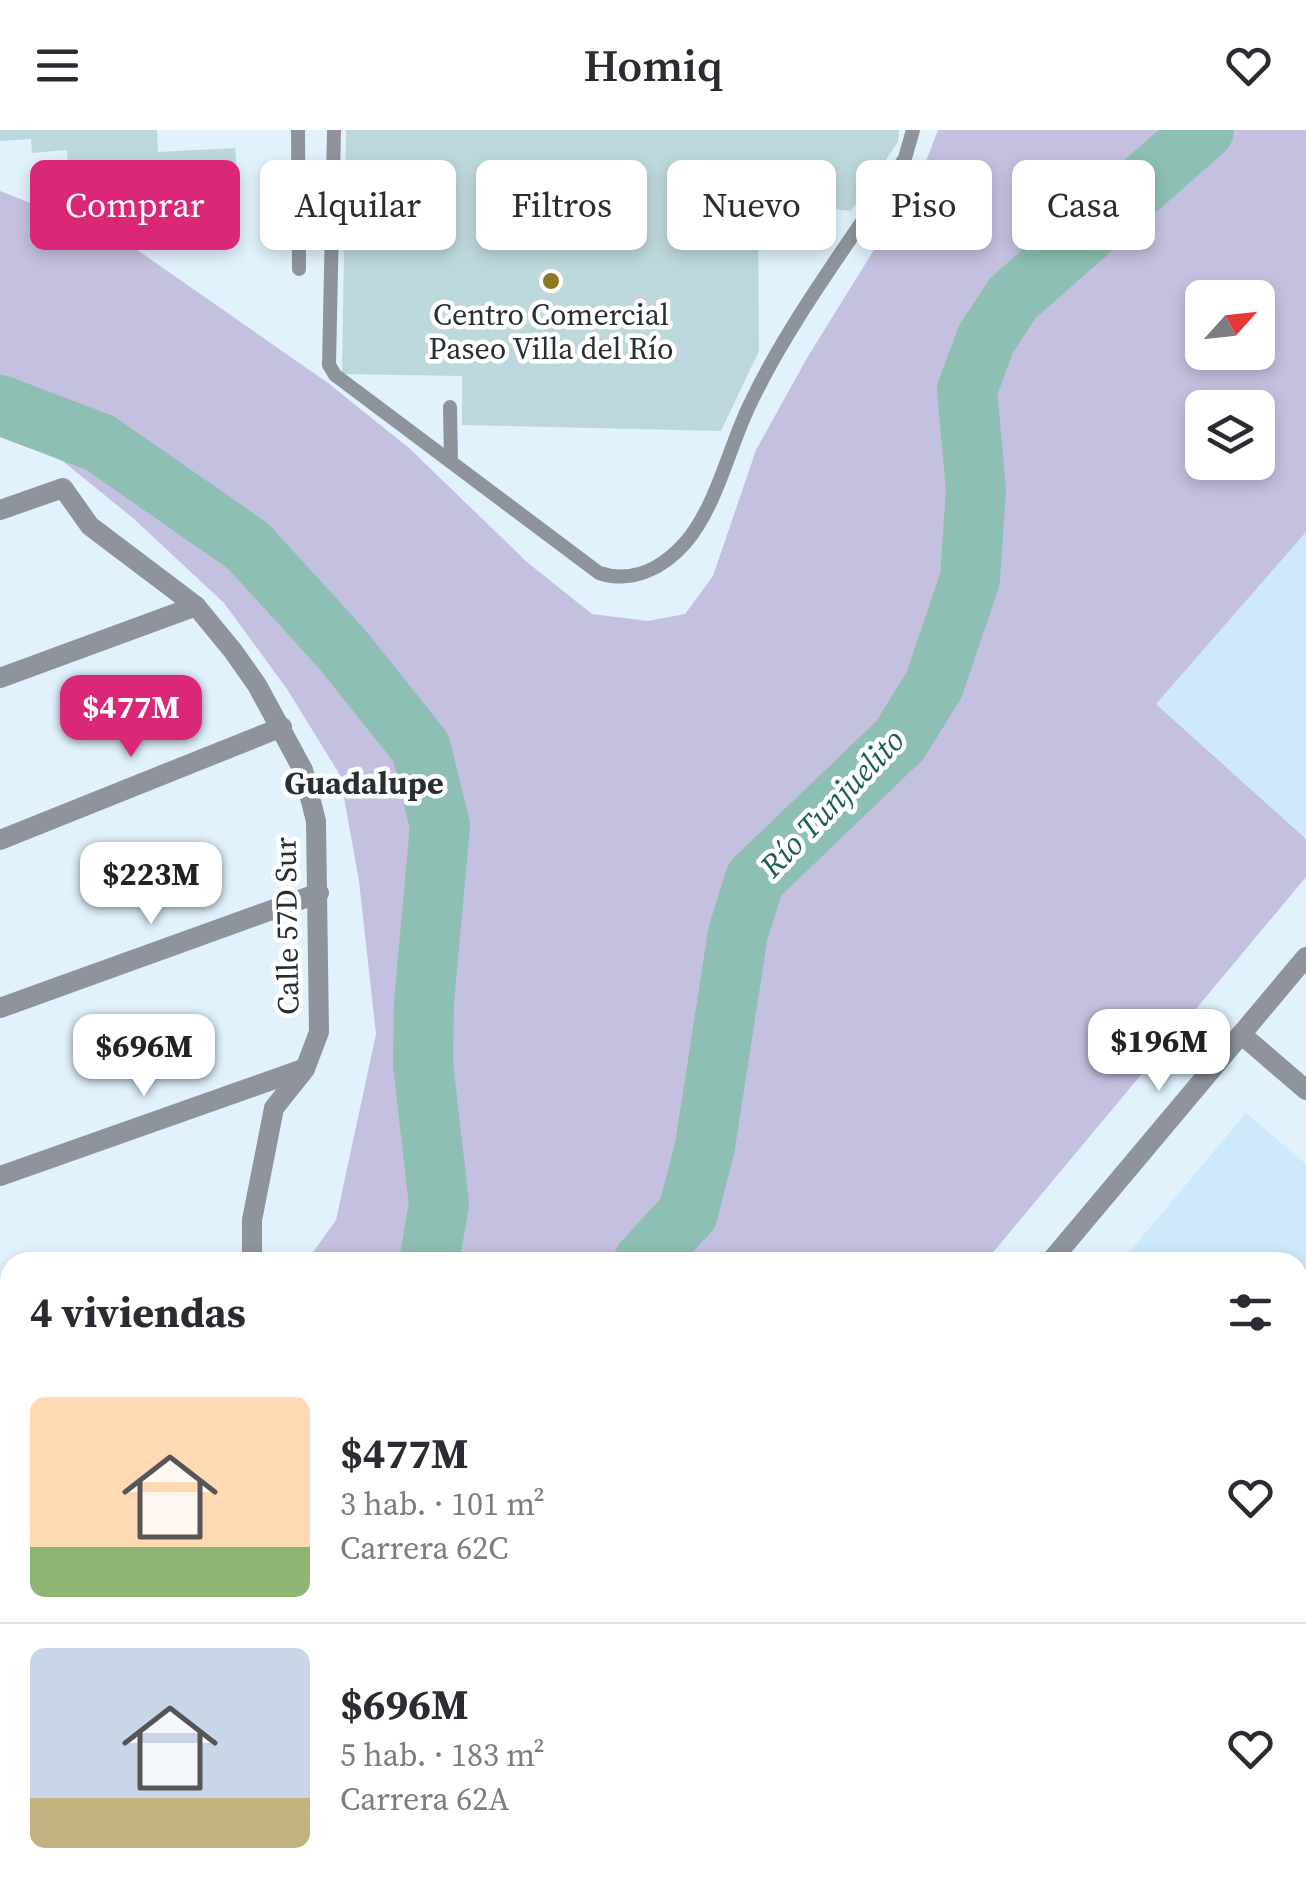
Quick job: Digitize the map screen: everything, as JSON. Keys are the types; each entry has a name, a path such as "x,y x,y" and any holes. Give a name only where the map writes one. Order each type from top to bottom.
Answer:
{"street":[{"name":"Calle 57D Sur","path":"0,510 63,488 90,526 196,606 258,684 303,770 316,821 319,1032 305,1069 274,1108 252,1220 252,1252"},
{"path":"0,678 196,606"},
{"path":"0,840 282,727"},
{"path":"0,1008 319,894"},
{"path":"1058,1252 1306,958"},
{"path":"1241,1034 1306,1090"},
{"path":"0,1176 305,1069"}],"lane":[{"path":"298,130 300,269"},
{"path":"334,130 330,365 344,384 599,573 616,579 639,576 666,562 688,539 751,402 905,158 914,130"},
{"path":"450,407 451,461"}],"shaded area":[{"path":"938,130 1306,130 1306,532 1156,704 1306,839 1306,877 993,1252 313,1252 336,1220 376,1034 359,881 340,775 287,689 224,603 134,519 59,458 0,436 0,191 30,203 30,250 137,250 328,383 409,448 528,563 592,614 648,621 685,614 713,576 756,450 874,250 992,250 992,160 926,160"},
{"path":"1306,532 1306,839 1156,704"},
{"path":"1246,1113 1306,1164 1306,1252 1129,1252"}],"building":[{"path":"0,130 157,130 158,152 235,148 236,160 68,160 67,150 32,153 31,139 0,141"},
{"name":"Centro Comercial Paseo Villa del Río","path":"346,130 899,130 898,142 886,160 856,160 856,204 851,211 836,209 836,160 667,160 667,250 758,250 759,351 721,431 462,425 462,376 342,374 344,250 456,250 456,160 346,160"}],"waterway":[{"name":"Río Tunjuelito","path":"652,1252 688,1213 705,1146 738,933 755,879 900,740 934,685 970,579 976,490 967,390 986,339 1013,298 1204,130"},
{"name":"Río Tunjuelito","path":"0,405 100,443 248,546 342,649 421,748 440,826 424,1002 423,1064 439,1204 431,1252"}],"place":[{"name":"Centro Comercial Paseo Villa del Río","path":"551,281"}],"district":[{"name":"Guadalupe","path":"364,783"}]}
